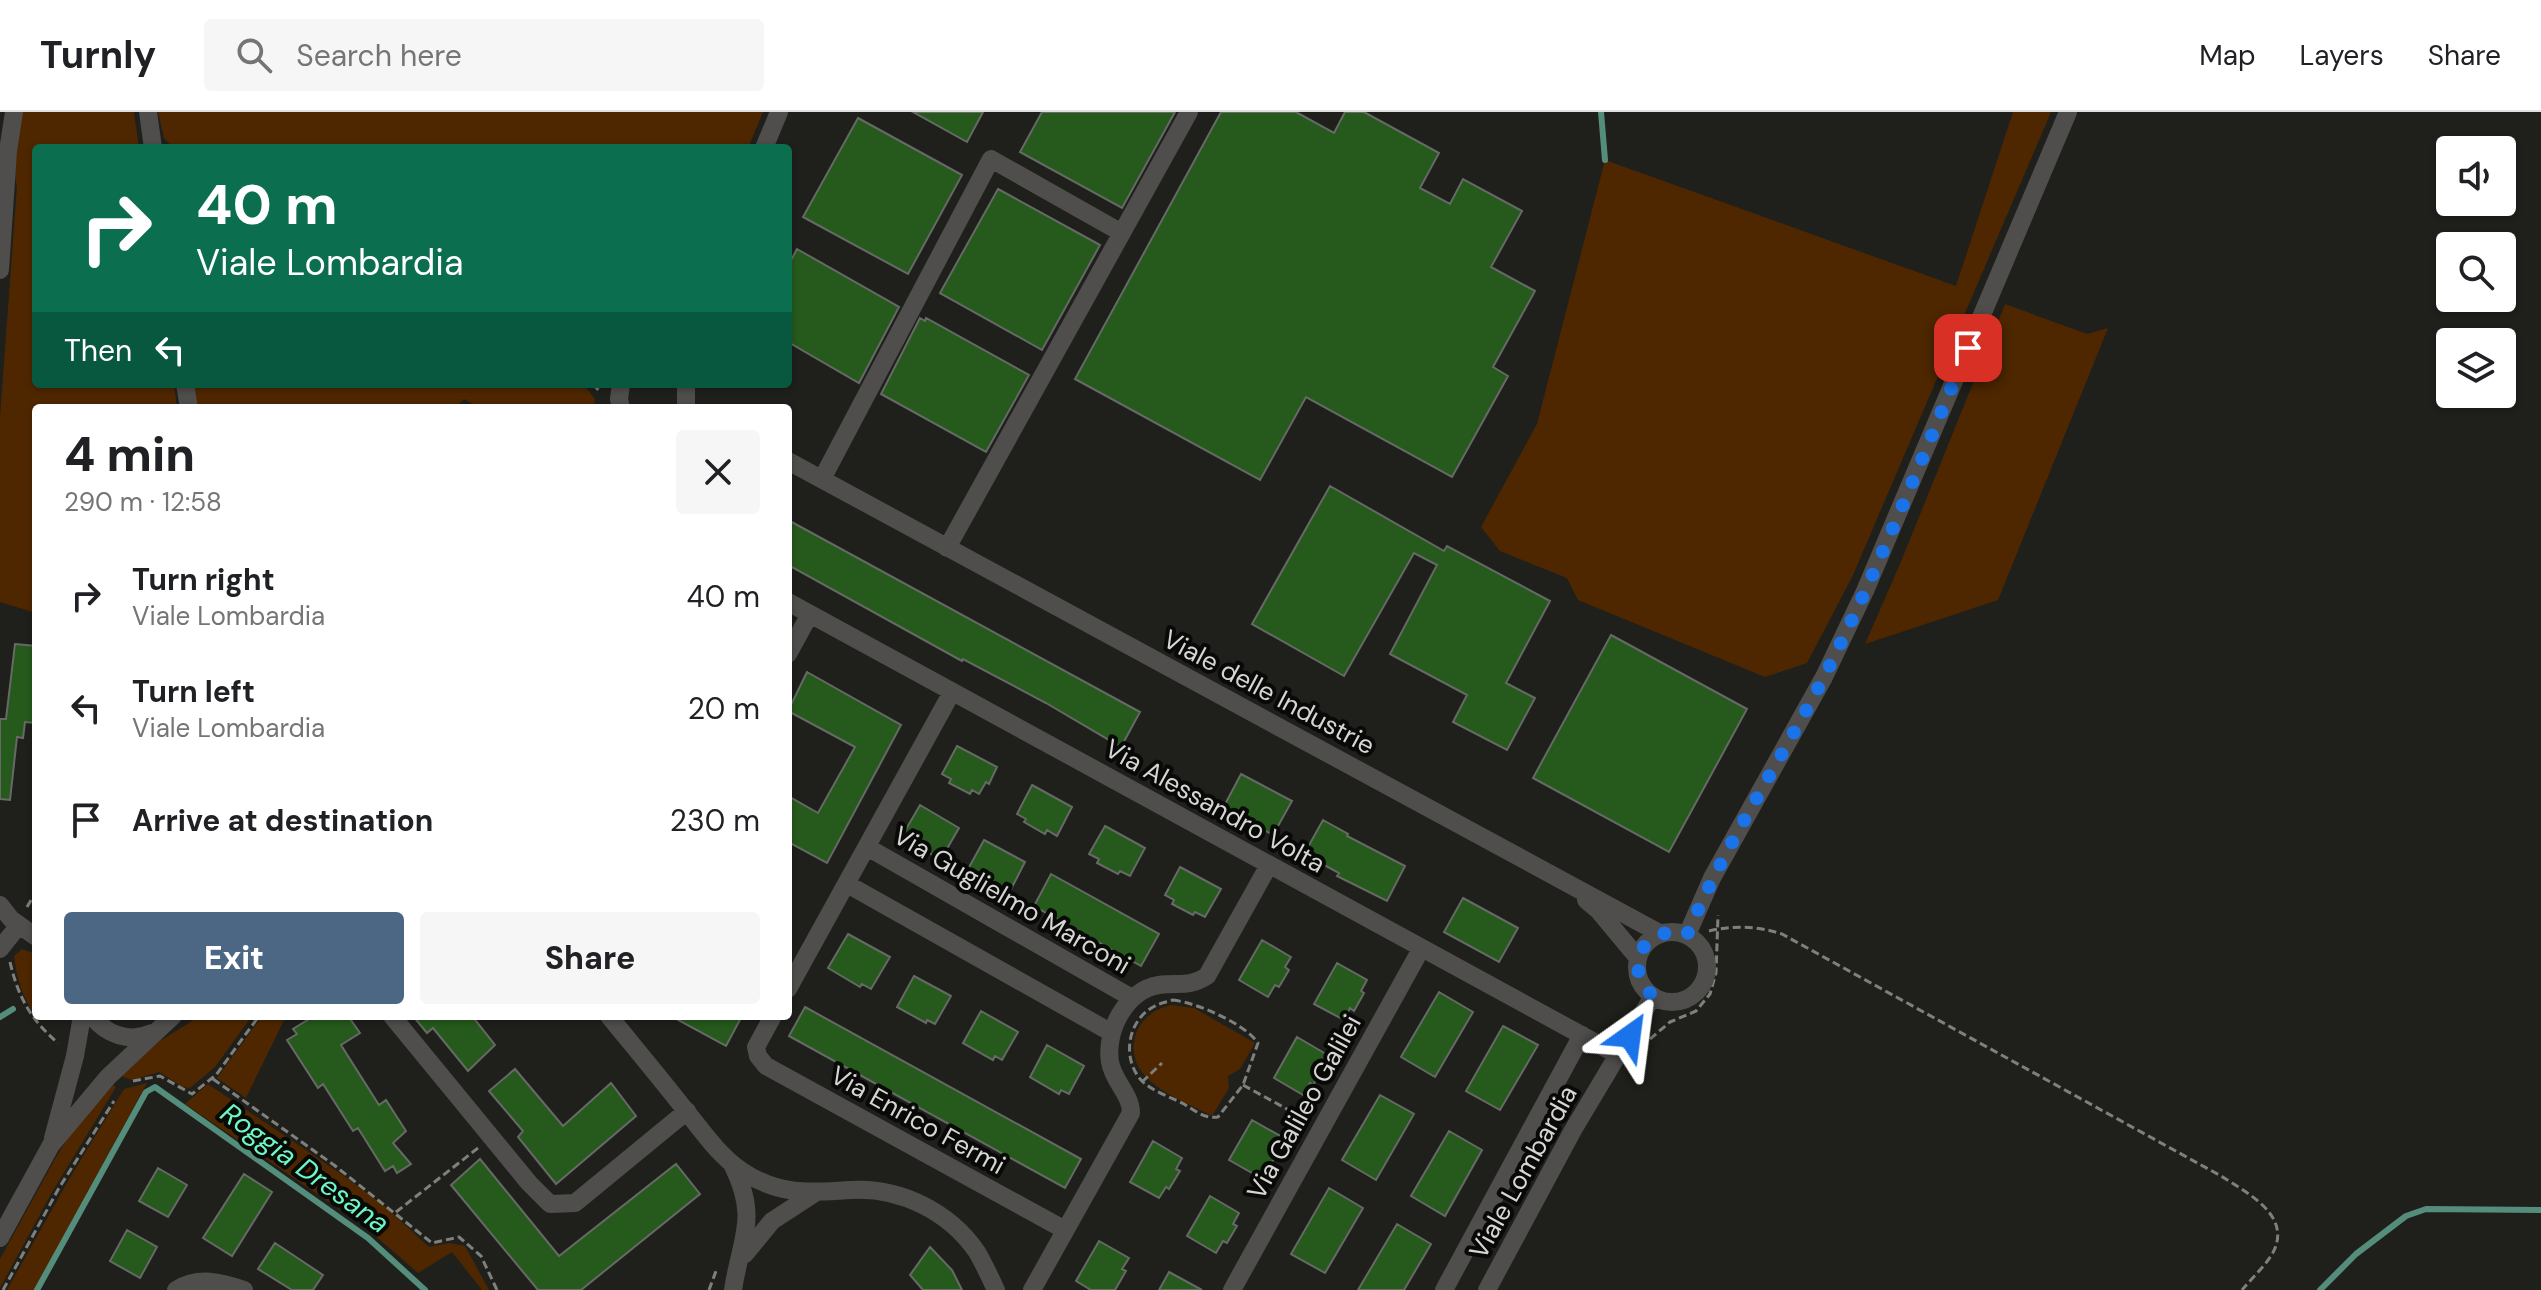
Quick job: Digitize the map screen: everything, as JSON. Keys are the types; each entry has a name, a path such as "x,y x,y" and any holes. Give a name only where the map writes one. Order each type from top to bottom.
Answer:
{"street":[{"path":"0,270 8,151 14,112"},
{"path":"148,112 152,144"},
{"path":"766,144 779,112"},
{"path":"947,548 1189,112"},
{"path":"1687,935 1712,878 1824,677 1865,591 2068,112"},
{"path":"822,479 991,159 1122,233"},
{"name":"Viale delle Industrie","path":"792,463 1661,934"},
{"name":"Via Alessandro Volta","path":"792,604 1618,1055"},
{"path":"792,647 810,614"},
{"path":"792,982 952,692"},
{"name":"Via Guglielmo Marconi","path":"867,847 1132,998"},
{"path":"1032,1290 1131,1113 1131,1103 1111,1067 1109,1053 1118,1019 1132,998 1156,985 1190,985 1207,976 1269,865"},
{"name":"Viale delle Industrie","path":"1566,882 1598,910 1638,958"},
{"path":"847,884 1112,1033"},
{"path":"0,905 27,927 4,951"},
{"path":"1661,934 1687,935 1703,951 1706,973 1703,984 1686,999 1664,1001 1653,996 1639,980 1638,958 1643,947 1661,934"},
{"name":"Via Galileo Galilei","path":"1232,1290 1421,949"},
{"name":"Viale Lombardia","path":"1487,1290 1573,1130 1653,996"},
{"path":"51,1145 81,1020"},
{"path":"96,1020 107,1030 123,1037 137,1037 169,1022"},
{"path":"395,1020 529,1183 550,1204 575,1203 687,1111"},
{"path":"612,1020 732,1164 741,1182 748,1212 733,1290"},
{"name":"Via Enrico Fermi","path":"771,1020 756,1047 766,1066 1065,1230"},
{"path":"0,1238 51,1145 108,1077 169,1022"},
{"path":"1444,1290 1582,1035"},
{"path":"732,1164 771,1186 793,1192 874,1190 909,1199 931,1209 967,1239 996,1290"},
{"path":"738,1262 772,1221 816,1193"},
{"path":"176,1290 198,1281 216,1282 244,1290"}],"path":[{"path":"26,908 32,898"},
{"path":"1687,935 1728,927 1763,927 1782,934 2246,1192 2272,1214 2279,1237 2271,1255 2242,1290"},
{"path":"4,951 16,988 32,1017"},
{"path":"1173,1000 1191,1002 1252,1034 1258,1043 1243,1085 1218,1117 1212,1118 1142,1082 1133,1067 1129,1049 1132,1031 1141,1016 1156,1005 1173,1000"},
{"path":"34,1020 64,1048"},
{"path":"123,1083 160,1076 192,1094 212,1079 256,1020"},
{"path":"1142,1082 1162,1063"},
{"path":"212,1079 334,1165 432,1243 459,1237 481,1256 497,1290"},
{"path":"1243,1085 1320,1129"},
{"path":"3,1290 63,1180 118,1092"},
{"path":"396,1212 491,1137"},
{"path":"709,1290 718,1268"}],"shaded area":[{"path":"22,112 134,112 138,144 32,144 32,388 174,388 176,404 32,404 32,612 0,602 0,417 17,186 17,140"},
{"path":"158,112 763,112 750,144 169,144 164,138"},
{"path":"2013,112 2051,112 1853,575 1807,663 1765,677 1578,600 1567,578 1500,551 1481,527 1537,424 1605,160 1956,286"},
{"path":"2005,304 2087,334 2108,328 1998,600 1865,644 1900,564"},
{"path":"195,388 586,388 595,399 594,404 472,404 464,399 459,404 197,404"},
{"path":"22,949 32,953 32,1010 24,995 14,956"},
{"path":"1171,1005 1194,1008 1255,1043 1240,1069 1228,1076 1229,1088 1212,1116 1158,1087 1138,1066 1134,1053 1140,1025 1148,1016"},
{"path":"194,1020 249,1020 215,1067 190,1088 159,1072 132,1080 121,1076 160,1041"},
{"path":"259,1020 284,1020 246,1098 217,1078"},
{"path":"147,1083 34,1290 7,1290 124,1089"},
{"path":"208,1084 344,1176 384,1206 429,1247 449,1243 465,1246 489,1290 482,1290 452,1252 418,1273 364,1226 185,1104"},
{"path":"113,1085 116,1087 51,1194 0,1288 0,1259 55,1159 72,1131"}],"building":[{"path":"913,112 983,112 967,142"},
{"path":"1042,112 1175,112 1122,208 1020,152"},
{"path":"1221,112 1296,112 1334,133 1345,112 1364,112 1439,153 1420,188 1450,204 1463,179 1522,211 1491,267 1535,291 1493,367 1508,376 1452,477 1306,397 1260,480 1075,379"},
{"path":"858,118 962,175 908,274 803,217"},
{"path":"998,189 1100,245 1042,350 940,293"},
{"path":"797,249 899,307 859,383 792,344 792,258"},
{"path":"920,318 925,321 926,318 1029,375 986,452 881,394"},
{"path":"1330,486 1444,551 1447,546 1550,601 1506,683 1535,698 1507,750 1453,722 1467,695 1390,654 1437,565 1414,553 1344,676 1252,624"},
{"path":"792,522 1140,712 1121,747 1046,703 962,661 792,567"},
{"path":"1611,635 1747,709 1669,852 1533,778"},
{"path":"15,644 32,646 32,723 25,722 23,738 17,737 10,800 0,799 0,719 6,719"},
{"path":"807,672 901,725 827,863 792,844 792,798 818,813 855,747 792,713 792,703"},
{"path":"957,746 997,767 989,784 986,782 979,794 972,790 970,794 949,783 951,779 942,774"},
{"path":"1241,774 1292,801 1273,835 1223,808"},
{"path":"1032,785 1072,807 1057,836 1047,830 1045,834 1024,822 1026,819 1017,814"},
{"path":"920,805 959,828 941,859 912,845 913,842 902,836"},
{"path":"1323,820 1405,866 1387,901 1337,876 1339,873 1304,854"},
{"path":"1105,826 1145,848 1130,876 1120,871 1118,874 1097,863 1099,859 1089,854"},
{"path":"984,840 1025,862 1008,895 978,881 979,878 967,871"},
{"path":"1180,867 1221,889 1205,917 1195,912 1193,915 1172,904 1174,900 1165,895"},
{"path":"1051,874 1159,934 1141,966 1034,906"},
{"path":"1463,898 1518,928 1499,962 1444,932"},
{"path":"848,934 890,957 871,989 862,984 860,987 828,968"},
{"path":"1262,940 1291,957 1285,967 1289,970 1279,987 1275,985 1268,997 1239,980"},
{"path":"1337,963 1367,980 1354,1011 1350,1008 1344,1020 1314,1004"},
{"path":"914,976 951,996 935,1024 927,1020 926,1023 897,1007"},
{"path":"1439,992 1473,1012 1435,1077 1401,1057"},
{"path":"805,1007 1081,1159 1065,1188 789,1036"},
{"path":"981,1011 1018,1032 1002,1060 995,1056 993,1060 963,1043"},
{"path":"308,1020 351,1020 360,1033 341,1045 379,1105 386,1100 406,1131 393,1143 411,1164 397,1173 393,1166 385,1171 358,1128 353,1131 323,1084 318,1088 287,1040 297,1034 293,1029"},
{"path":"416,1020 475,1020 495,1045 468,1071 433,1028 427,1033"},
{"path":"678,1020 740,1020 726,1046"},
{"path":"1503,1026 1538,1045 1500,1110 1466,1091"},
{"path":"1297,1037 1326,1054 1320,1065 1324,1067 1303,1095 1274,1078"},
{"path":"1047,1045 1084,1066 1069,1094 1061,1090 1059,1094 1030,1077"},
{"path":"515,1069 563,1126 611,1083 636,1116 556,1184 518,1137 523,1131 489,1091"},
{"path":"1380,1095 1414,1114 1376,1180 1342,1160"},
{"path":"1252,1120 1282,1137 1276,1148 1279,1150 1259,1177 1229,1160"},
{"path":"1449,1131 1482,1150 1445,1216 1411,1196"},
{"path":"1153,1141 1182,1158 1176,1169 1180,1171 1159,1198 1130,1182"},
{"path":"480,1159 559,1256 676,1164 700,1194 581,1290 538,1290 451,1185"},
{"path":"158,1168 187,1185 168,1217 139,1201"},
{"path":"244,1174 272,1192 232,1256 203,1238"},
{"path":"1329,1188 1363,1208 1325,1273 1291,1254"},
{"path":"1210,1196 1239,1213 1233,1224 1237,1226 1227,1243 1223,1241 1216,1253 1187,1236"},
{"path":"1397,1224 1431,1244 1404,1290 1358,1290"},
{"path":"127,1230 157,1247 140,1278 110,1261"},
{"path":"1099,1241 1129,1258 1122,1269 1126,1271 1115,1290 1091,1290 1076,1281"},
{"path":"275,1243 323,1275 313,1290 292,1290 258,1269"},
{"path":"930,1247 952,1270 962,1290 923,1290 910,1275"},
{"path":"1169,1272 1202,1290 1159,1290"}],"waterway":[{"path":"1601,112 1605,160"},
{"name":"Roggia Dresana","path":"0,1017 13,1009"},
{"name":"Roggia Dresana","path":"37,1290 146,1092 155,1087 368,1238 425,1290"},
{"name":"Roggia Dresana","path":"2320,1290 2356,1254 2406,1216 2426,1209 2541,1210"}],"route":[{"path":"1630,1036 1653,996 1639,980 1638,958 1643,947 1661,934 1687,935 1712,878 1824,677 1865,591 1968,348"}]}
